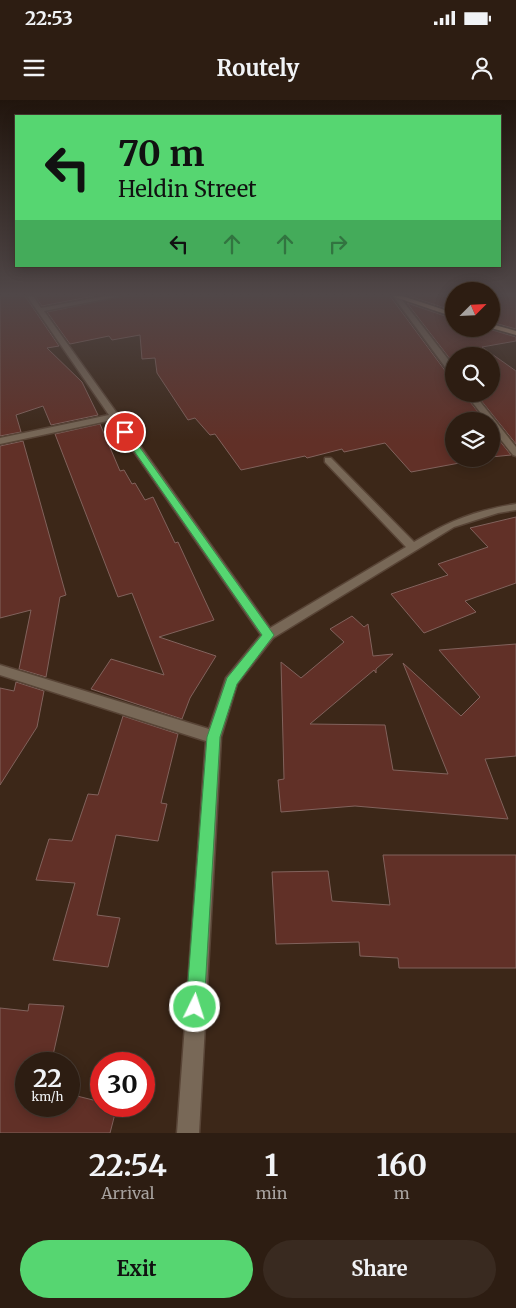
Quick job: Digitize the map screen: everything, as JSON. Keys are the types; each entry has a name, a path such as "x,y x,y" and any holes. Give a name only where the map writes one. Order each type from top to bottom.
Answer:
{"street":[{"path":"63,344 268,635"},
{"path":"433,344 445,360"},
{"path":"476,402 516,453"},
{"path":"0,441 114,417"},
{"path":"328,460 413,547"},
{"path":"188,1133 214,737 231,682 268,635 450,525 496,510 516,507"},
{"path":"0,670 214,737"}],"building":[{"path":"0,344 58,344 59,346 47,348 82,382 98,415 51,425 43,406 16,415 21,432 0,436"},
{"path":"141,344 426,344 445,371 445,402 470,402 478,412 445,412 445,466 411,472 385,443 344,452 342,449 307,458 305,456 241,470 215,434 210,435 195,418 188,420 157,373 155,358 142,359"},
{"path":"439,344 498,344 482,347 445,347 445,352"},
{"path":"500,360 516,371 516,444 500,424 500,412 490,412 482,402 500,402"},
{"path":"100,424 120,471 124,470 132,484 135,483 145,500 153,497 175,543 178,542 214,620 159,637 216,656 190,698 182,719 91,689 111,659 164,675 132,593 118,597 55,434"},
{"path":"23,441 66,595 60,597 46,677 19,669 31,610 0,618 0,446"},
{"path":"500,441 511,455 500,456"},
{"path":"516,517 516,583 465,601 476,612 424,633 391,594 448,575 438,564 488,547 470,528"},
{"path":"352,616 364,627 368,624 373,656 393,654 376,669 376,673 374,670 310,724 385,725 393,770 448,774 403,663 461,716 480,697 439,650 516,644 516,756 485,759 508,819 355,806 281,812 278,780 284,779 281,662 301,678 344,642 330,629"},
{"path":"16,682 44,691 37,727 0,785 0,688 14,691"},
{"path":"123,716 178,734 161,803 167,804 158,841 116,835 97,915 120,918 108,967 53,960 75,883 36,880 49,839 72,841 88,794 98,795"},
{"path":"383,855 516,855 516,968 399,968 398,958 360,956 359,942 276,944 272,872 328,871 332,901 390,905"},
{"path":"29,1004 64,1006 54,1052 15,1052 15,1117 80,1117 80,1097 90,1099 90,1117 114,1117 110,1133 0,1133 0,1008 28,1011"}],"route":[{"path":"125,432 268,635 231,682 214,737 195,1007"}]}
